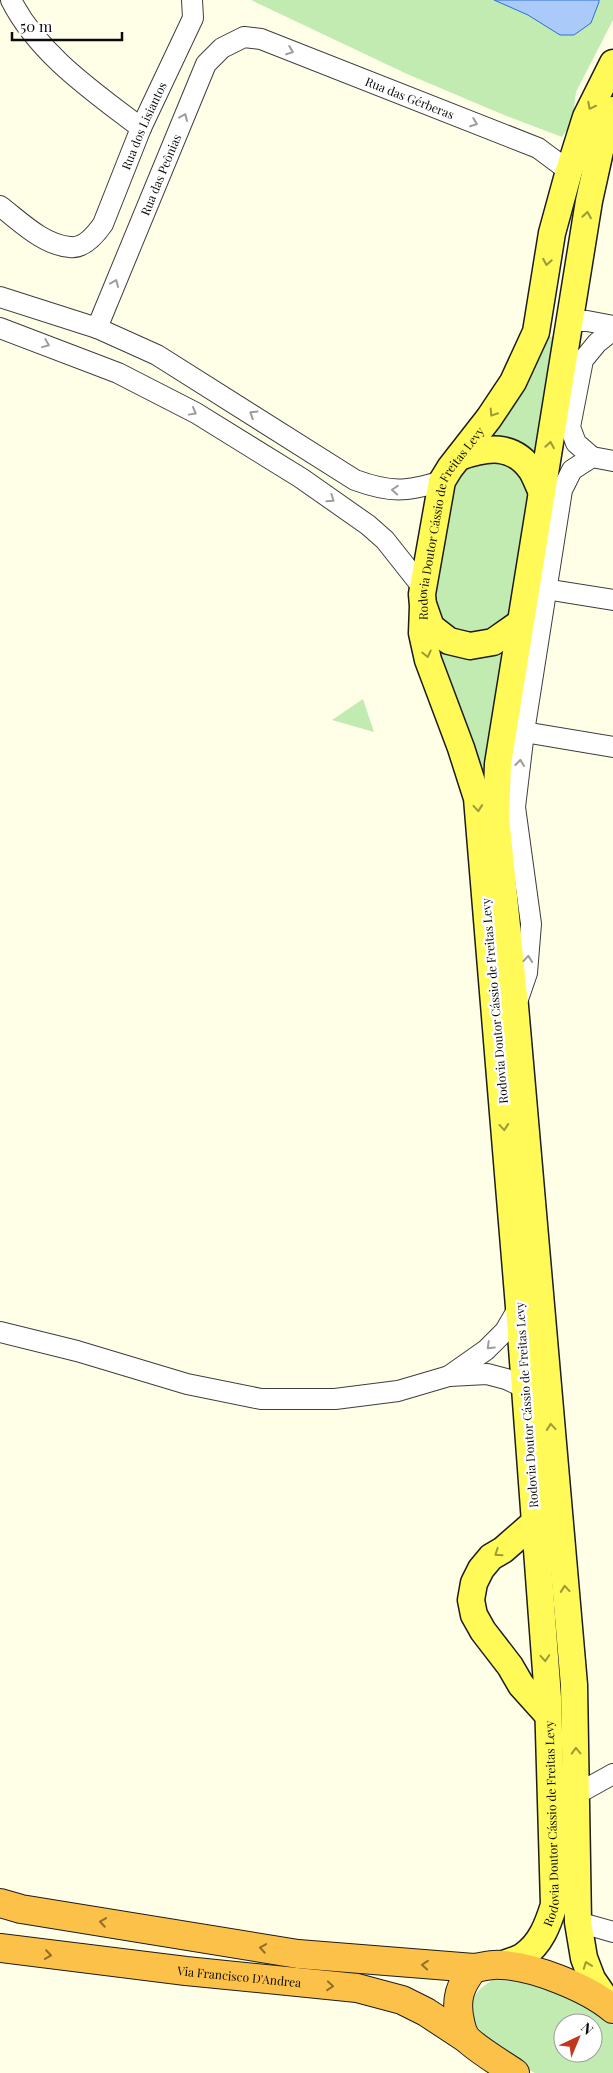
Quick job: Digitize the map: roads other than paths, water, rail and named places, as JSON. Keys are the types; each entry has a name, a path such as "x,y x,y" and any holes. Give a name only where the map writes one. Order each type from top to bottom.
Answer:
{"highway":[{"path":"0,1903 22,1909 298,1954 474,1968 501,1965 535,1972 579,1988 612,2008"},
{"name":"Via Francisco D'Andrea","path":"0,1948 186,1971 357,1988 402,2000 467,2039 515,2073"},
{"path":"467,2039 458,2013 457,1996 463,1981 474,1968"}],"main road":[{"name":"Rodovia Doutor Cássio de Freitas Levy","path":"612,2008 592,1979 584,1958 578,1922 574,1685 524,1388 477,798 461,748 428,660 422,633 423,597 442,481 513,382 536,332 552,233 569,171 586,117 613,63"},
{"name":"Rodovia Doutor Cássio de Freitas Levy","path":"501,1965 523,1956 538,1942 548,1925 554,1905 548,1715 547,1521 515,1006 496,817 498,764 589,201 600,151 613,110"},
{"path":"536,332 559,322 570,321"},
{"path":"459,457 479,450 498,449 517,456 532,472 542,493"},
{"path":"423,597 431,627 449,641 470,646 493,642 521,619"},
{"path":"547,1521 491,1557 481,1569 474,1583 471,1600 474,1615 483,1631 510,1666 521,1685 548,1715"}],"street":[{"path":"11,0 21,20 63,66 141,128"},
{"name":"Rua dos Lisiantos","path":"0,206 38,235 54,243 71,248 84,244 94,236 103,224 141,128 193,18 192,0"},
{"name":"Rua das Gérberas","path":"244,37 261,39 538,148 569,171"},
{"name":"Rua das Peônias","path":"97,328 206,64 222,48 244,37"},
{"path":"0,297 97,328 157,355 355,480 374,487 397,491 418,489 442,481"},
{"path":"570,321 587,321 613,326"},
{"path":"0,328 118,373 196,413 301,478 368,525 384,540 423,597"},
{"path":"613,330 597,343 583,360 570,427 576,443 592,457 613,461"},
{"path":"515,1006 527,973 531,924 515,807 524,732 562,490 572,470 592,457"},
{"path":"545,589 613,600"},
{"path":"521,619 545,589"},
{"path":"524,732 613,747"},
{"path":"449,1376 486,1350 504,1331 519,1307"},
{"path":"0,1332 77,1351 187,1384 261,1399 335,1398 398,1391 449,1376 487,1374 506,1378 524,1388"},
{"path":"577,1794 613,1774"},
{"path":"578,1922 613,1932"}],"water":[{"path":"494,0 599,0 599,2 591,23 574,35 560,35 528,15"}]}
